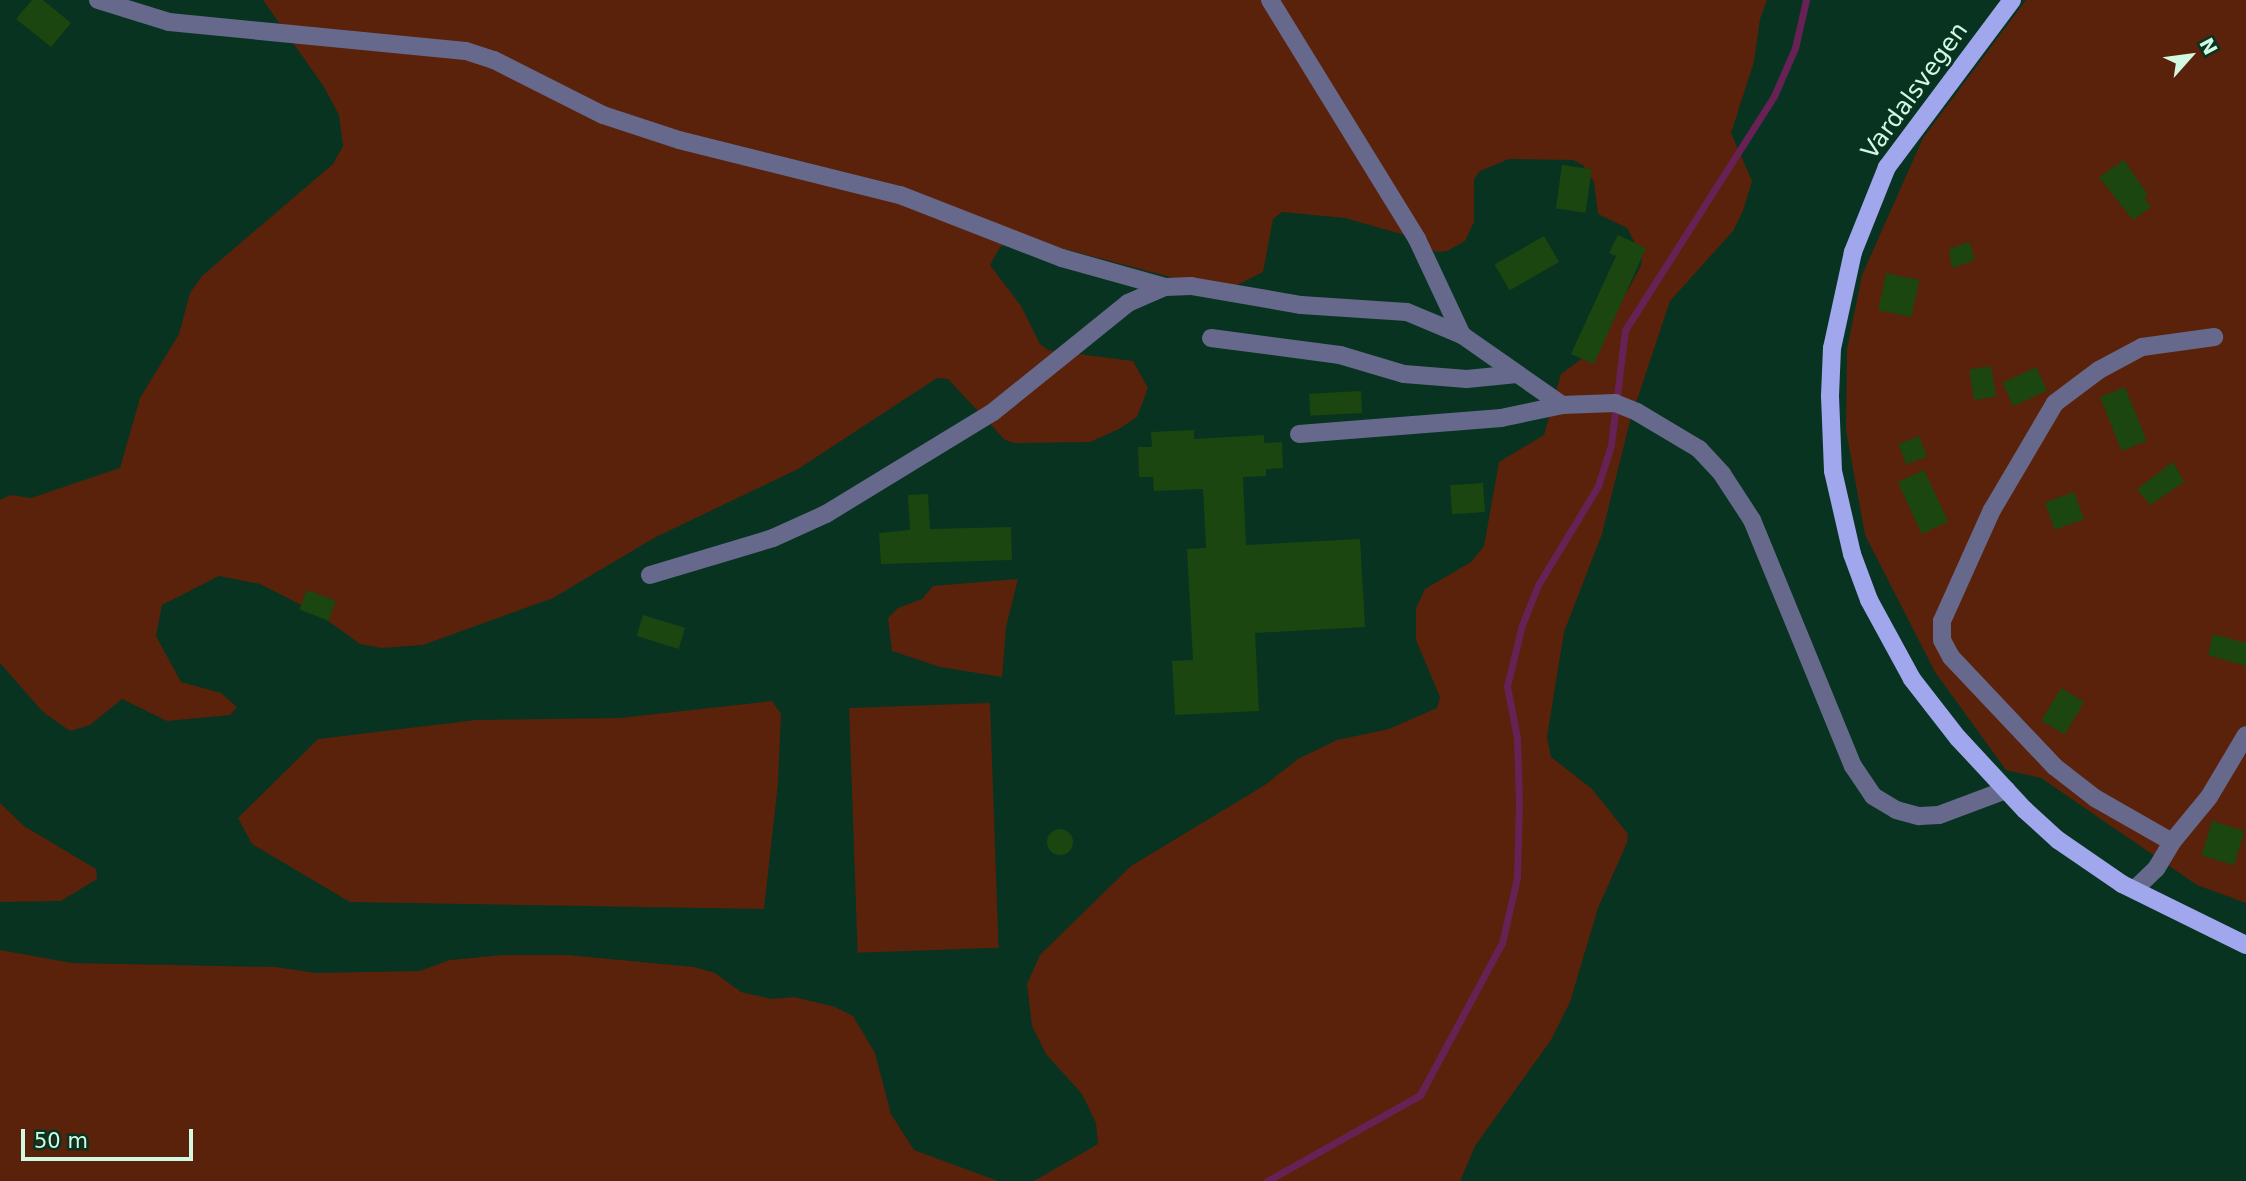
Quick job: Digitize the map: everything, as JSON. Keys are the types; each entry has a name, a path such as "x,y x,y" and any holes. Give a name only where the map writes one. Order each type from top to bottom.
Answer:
{"main road":[{"name":"Vardalsvegen","path":"2012,0 1928,107 1887,167 1869,206 1841,298 1832,348 1830,396 1833,471 1852,554 1869,600 1927,700 2006,790 2058,839 2135,889 2170,911 2246,945"}],"lane":[{"path":"98,0 169,22 467,51 494,60 603,115 679,140 900,195 1062,258 1165,287 1191,286 1301,305 1407,312 1462,335 1562,405"},
{"path":"1270,0 1417,239 1462,335"},
{"path":"650,575 773,538 826,514 993,412 1128,303 1165,287"},
{"path":"2172,842 2095,798 2055,767 1951,657 1942,640 1942,621 1993,510 2056,403 2099,370 2142,347 2214,337"},
{"path":"1211,338 1340,355 1404,374 1466,379 1517,374"},
{"path":"1299,434 1501,418 1562,405 1615,403 1637,412 1699,449 1722,474 1752,520 1853,766 1873,796 1896,810 1919,816 1939,815 2006,790"},
{"path":"2135,889 2156,869 2172,842 2209,797 2246,735"}],"shaded area":[{"path":"263,0 1767,0 1760,19 1754,62 1731,133 1752,181 1743,211 1733,231 1670,301 1630,421 1602,534 1564,632 1547,737 1551,757 1592,789 1628,834 1627,843 1598,908 1570,1002 1551,1040 1475,1146 1460,1181 1034,1181 1098,1144 1096,1123 1082,1094 1046,1054 1032,1026 1027,984 1040,955 1131,866 1265,785 1298,759 1337,740 1389,729 1437,708 1440,697 1416,640 1416,608 1425,589 1471,562 1484,546 1499,462 1544,435 1561,374 1595,349 1641,266 1642,256 1627,228 1598,214 1594,182 1583,165 1573,160 1509,159 1480,171 1474,179 1474,222 1465,241 1447,251 1436,252 1408,236 1345,218 1282,212 1273,219 1263,272 1235,286 1193,283 1019,237 1000,247 990,265 1021,306 1040,344 1048,350 1133,361 1148,388 1137,417 1119,429 1090,442 1015,443 1005,440 948,379 937,378 798,469 654,538 553,598 423,645 381,648 360,644 317,613 260,584 219,576 162,605 156,636 181,682 221,693 237,707 230,715 167,721 122,699 90,725 70,731 43,712 0,663 0,500 10,495 31,498 120,468 140,398 179,334 190,293 202,276 333,164 343,146 339,115 324,87"},
{"path":"2026,0 2246,0 2246,903 2197,885 2041,778 2006,770 1935,672 1865,535 1846,430 1847,349 1862,275 1923,138"},
{"path":"1018,579 1006,627 1002,677 940,667 892,651 888,618 898,608 922,599 933,586"},
{"path":"772,701 781,714 778,783 764,909 350,902 252,844 238,818 318,739 476,720 620,718"},
{"path":"990,703 999,948 858,953 849,708"},
{"path":"0,803 24,826 96,869 97,879 61,901 0,902"},
{"path":"0,950 72,963 275,967 316,973 420,971 450,960 504,955 567,955 694,967 715,973 741,992 772,999 794,997 835,1007 853,1016 875,1053 891,1114 914,1150 998,1181 0,1181"}],"building":[{"path":"32,0 43,0 71,23 51,47 16,19"},
{"path":"2124,160 2148,195 2144,198 2151,207 2133,220 2099,177"},
{"path":"1562,165 1592,169 1586,213 1556,209"},
{"path":"1618,235 1646,248 1594,364 1571,354 1616,256 1609,253"},
{"path":"1544,236 1559,262 1510,290 1495,264"},
{"path":"1969,242 1975,260 1952,268 1949,249"},
{"path":"1886,273 1919,280 1911,317 1878,310"},
{"path":"1991,366 1996,397 1974,400 1969,369"},
{"path":"2036,367 2047,391 2013,406 2002,383"},
{"path":"2125,387 2147,441 2122,451 2100,397"},
{"path":"1361,391 1362,413 1310,416 1309,394"},
{"path":"1194,430 1194,439 1264,435 1264,443 1282,442 1283,468 1266,469 1266,476 1243,477 1246,545 1360,539 1365,627 1255,633 1259,711 1175,715 1172,661 1193,660 1187,549 1206,548 1203,489 1154,491 1153,477 1139,477 1138,447 1152,447 1151,432"},
{"path":"1919,436 1927,457 1906,464 1898,444"},
{"path":"2173,462 2184,482 2150,505 2137,489"},
{"path":"1924,470 1948,522 1922,534 1898,482"},
{"path":"1483,483 1485,512 1452,514 1450,485"},
{"path":"2074,492 2084,519 2055,530 2045,503"},
{"path":"928,494 930,529 1011,527 1012,560 881,564 879,533 910,530 908,495"},
{"path":"307,590 336,601 328,621 299,610"},
{"path":"643,615 685,628 679,649 637,636"},
{"path":"2213,634 2246,643 2246,666 2208,655"},
{"path":"2061,688 2084,702 2065,734 2041,721"},
{"path":"2212,821 2245,831 2234,865 2201,855"},
{"path":"1060,829 1069,833 1073,842 1069,851 1060,855 1051,851 1047,842 1051,833"}],"waterway":[{"path":"1267,1181 1420,1095 1502,943 1517,878 1519,802 1517,738 1507,686 1522,625 1538,585 1598,486 1611,445 1625,330 1774,96 1795,48 1806,0"}]}
